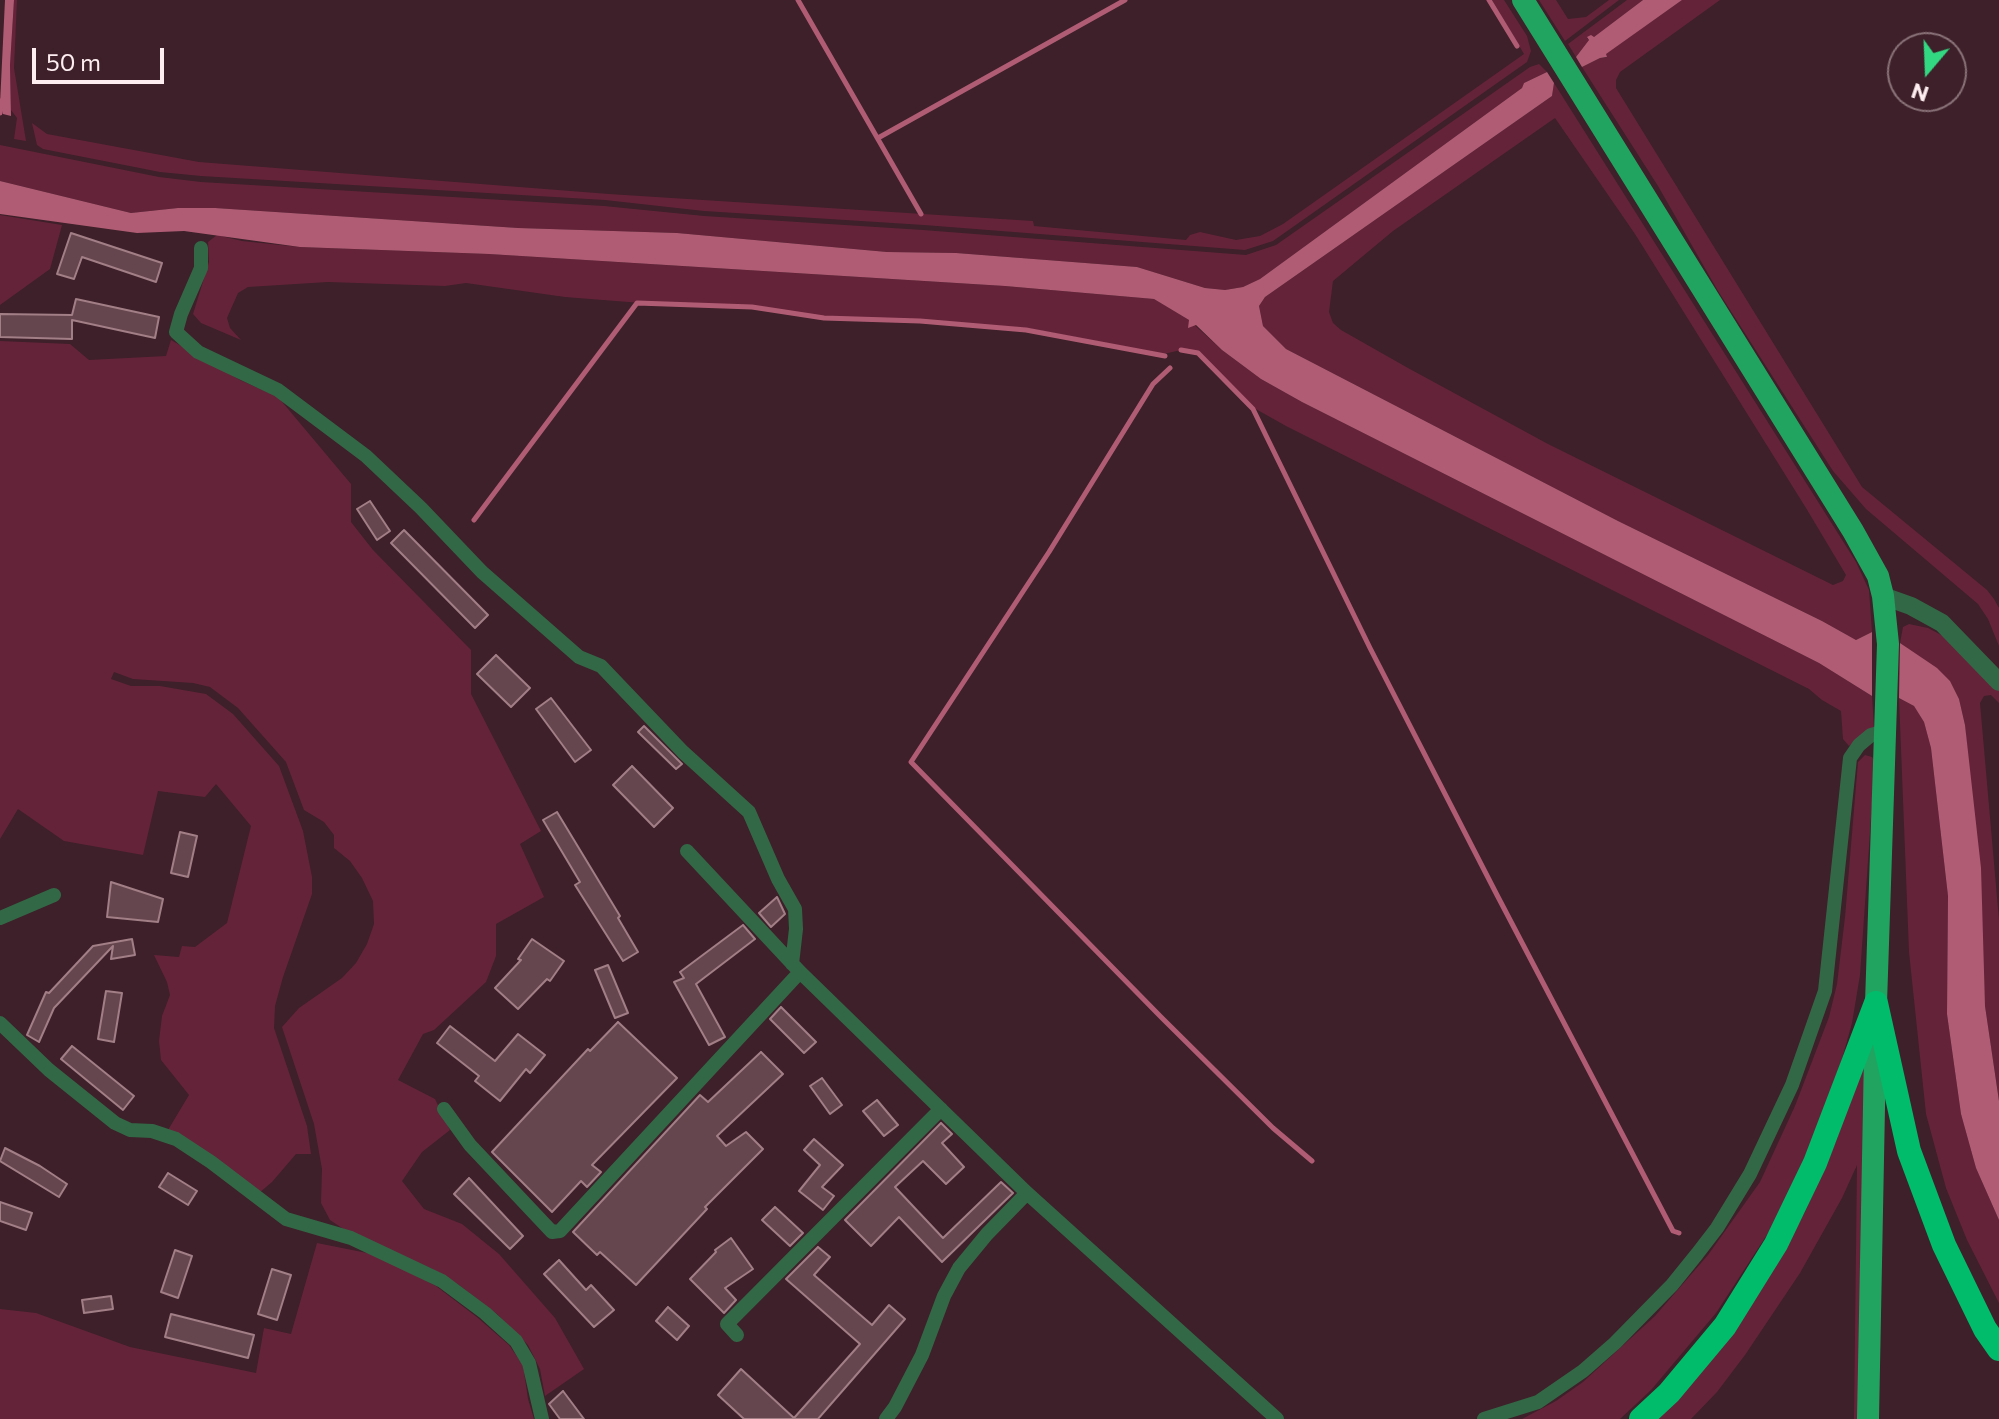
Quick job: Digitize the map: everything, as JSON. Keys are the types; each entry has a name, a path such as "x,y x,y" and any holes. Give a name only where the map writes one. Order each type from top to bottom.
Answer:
{"highway":[{"path":"1876,1003 1909,1151 1944,1245 1985,1329 1999,1349"},
{"path":"1641,1419 1669,1393 1725,1326 1776,1244 1815,1163 1876,1003"}],"main road":[{"path":"1523,0 1853,531 1878,576 1883,596 1888,644 1876,1003 1868,1419"}],"street":[{"path":"201,248 201,268 176,332 198,352 278,390 366,456 482,572 579,657 601,666 683,752 749,812 778,879 795,909 796,968 560,1231 552,1232 470,1145 444,1109"},
{"path":"1883,596 1911,606 1942,623 1999,682"},
{"path":"1484,1419 1538,1402 1594,1362 1672,1285 1717,1228 1742,1188 1792,1085 1825,991 1850,758 1871,735 1885,731"},
{"path":"687,851 796,968 1027,1193 1277,1419"},
{"path":"0,918 54,895"},
{"path":"0,1023 49,1070 115,1123 130,1130 152,1131 176,1139 286,1219 351,1238 382,1251 442,1281 464,1297 516,1341 529,1363 542,1419"},
{"path":"737,1335 727,1324 941,1109"},
{"path":"886,1419 922,1355 944,1296 959,1268 1027,1193"}],"shaded area":[{"path":"5,0 14,0 11,116 3,114 0,104"},
{"path":"14,0 17,0 14,68 26,141 14,139 17,118 11,110"},
{"path":"1492,0 1504,0 1527,36 1531,51 1527,62 1273,241 1245,250 704,211 605,200 160,172 43,149 37,145 32,123 47,134 199,162 609,194 1033,221 1034,226 1186,240 1200,232 1236,240 1260,236 1283,224 1524,54"},
{"path":"1539,0 1556,0 1568,19 1586,17 1609,0 1619,0 1565,41"},
{"path":"1627,0 1643,0 1594,37 1587,38 1589,40 1576,57 1568,44"},
{"path":"1643,0 1682,0 1606,54 1607,57 1582,67 1576,57 1589,40 1587,37 1594,37"},
{"path":"1682,0 1720,0 1620,72 1616,88 1862,487 1987,590 1999,608 1999,646 1978,604 1866,509 1833,471 1718,291 1658,186 1582,67 1607,57 1605,54"},
{"path":"1539,64 1547,72 1524,83 1522,88 1260,279 1243,287 1225,290 1205,288 1137,267 956,253 887,252 677,233 518,228 215,208 131,213 0,181 0,145 159,177 201,182 604,206 1246,255 1276,245 1530,67"},
{"path":"1547,72 1554,83 1552,96 1265,297 1259,306 1263,326 1286,349 1618,521 1856,640 1872,632 1872,696 1819,663 1302,402 1261,379 1222,350 1196,325 1188,328 1189,320 1154,299 1005,286 489,254 300,247 184,231 137,233 0,214 0,181 131,213 215,208 518,228 677,233 887,252 956,253 1137,267 1205,288 1225,290 1243,287 1260,279 1522,88 1524,83"},
{"path":"1554,83 1856,562 1869,590 1872,632 1856,640 1618,521 1286,349 1263,326 1259,306 1265,297 1552,96","holes":["1555,118 1635,234 1806,508 1846,575 1843,581 1833,585 1548,444 1341,330 1333,323 1329,312 1333,281 1393,231"]},
{"path":"0,215 62,225 50,269 0,305"},
{"path":"217,235 300,247 489,254 1005,286 1154,299 1189,320 1261,379 1302,402 1819,663 1872,696 1874,728 1849,746 1843,739 1841,711 1809,689 1286,426 1254,408 1198,352 1185,349 1164,354 1027,328 824,317 752,305 654,304 565,297 466,283 445,286 328,282 248,287 238,293 227,318 230,328 241,340 201,323 193,314 209,262 208,242"},
{"path":"171,340 240,380 278,397 351,484 351,522 373,550 471,650 471,694 541,831 520,844 544,897 496,924 496,956 486,982 434,1030 423,1034 398,1080 435,1099 450,1130 422,1152 402,1181 424,1209 462,1224 499,1254 555,1318 584,1369 545,1396 540,1369 528,1345 497,1314 430,1268 348,1232 330,1220 321,1203 322,1169 314,1124 282,1027 299,1008 342,978 356,963 374,924 373,901 350,861 334,848 334,835 324,822 304,810 286,762 238,708 210,687 193,683 133,679 114,672 111,679 131,686 160,686 206,694 233,714 279,766 303,831 312,877 312,894 283,977 275,1006 274,1028 307,1126 311,1154 296,1154 259,1193 168,1130 189,1095 161,1060 159,1041 162,1016 170,995 154,955 179,957 182,946 195,947 227,923 251,826 216,784 205,797 158,791 143,855 64,841 18,809 0,839 0,341 70,344 89,360 166,356"},
{"path":"1909,624 1928,628 1945,637 1999,687 1999,703 1991,695 1984,696 1980,703 1999,920 1999,1101 1985,1006 1965,725 1959,699 1950,681 1900,643 1903,627"},
{"path":"1900,643 1937,668 1950,681 1959,699 1965,725 1981,868 1985,1006 1999,1101 1999,1220 1976,1168 1961,1114 1947,1014 1948,896 1931,748 1924,722 1914,706 1899,698"},
{"path":"1899,698 1914,706 1924,722 1931,748 1948,896 1947,1014 1961,1114 1976,1168 1999,1220 1999,1303 1967,1240 1946,1188 1926,1114 1909,952"},
{"path":"1865,755 1875,761 1860,975 1852,1023 1808,1155 1774,1224 1716,1313 1651,1390 1620,1419 1522,1419 1583,1382 1655,1316 1708,1255 1760,1182 1795,1106 1829,1017 1837,984 1845,917 1858,762"},
{"path":"1866,1045 1861,1419 1854,1419 1857,1165 1800,1273 1717,1392 1691,1419 1656,1419 1784,1247 1805,1212 1837,1139"},
{"path":"317,1243 377,1255 436,1286 478,1318 509,1345 523,1365 534,1419 0,1419 0,1309 36,1313 130,1347 256,1373 264,1328 291,1334"}],"building":[{"path":"71,233 162,263 156,282 82,257 74,279 57,274"},
{"path":"76,299 159,317 155,338 72,320 72,339 0,337 0,314 72,315"},
{"path":"370,501 390,531 377,540 357,509"},
{"path":"404,530 488,615 475,628 391,543"},
{"path":"496,655 530,688 511,707 477,674"},
{"path":"551,698 591,750 575,762 536,709"},
{"path":"644,726 682,764 676,769 638,732"},
{"path":"632,766 673,808 654,827 613,785"},
{"path":"557,812 620,916 618,918 638,952 623,961 575,885 580,882 543,820"},
{"path":"180,832 197,836 188,877 171,873"},
{"path":"111,882 163,899 158,922 107,917"},
{"path":"777,897 785,914 771,927 759,913"},
{"path":"743,925 755,939 696,984 725,1037 709,1045 674,982 684,978 680,972"},
{"path":"132,939 135,955 111,959 113,946 54,1008 39,1042 27,1035 46,992 49,993 93,946"},
{"path":"532,939 564,961 550,981 547,979 518,1009 495,988 521,960 518,959"},
{"path":"608,965 628,1013 615,1018 595,970"},
{"path":"106,991 122,993 114,1042 98,1039"},
{"path":"781,1007 816,1042 804,1053 770,1019"},
{"path":"618,1022 677,1078 592,1165 601,1172 587,1187 581,1181 552,1212 492,1152 588,1049 590,1051"},
{"path":"450,1026 495,1061 518,1034 545,1055 530,1073 526,1069 500,1101 475,1081 479,1076 437,1043"},
{"path":"72,1046 134,1096 123,1110 61,1059"},
{"path":"761,1052 783,1074 717,1136 726,1146 746,1132 763,1149 705,1207 707,1209 636,1285 573,1232 700,1095 708,1102"},
{"path":"822,1078 842,1105 830,1114 810,1086"},
{"path":"877,1100 898,1125 884,1136 863,1111"},
{"path":"941,1123 952,1134 942,1143 964,1167 946,1184 923,1161 895,1187 943,1238 1001,1182 1013,1193 942,1262 899,1217 871,1246 845,1220"},
{"path":"814,1139 843,1165 822,1187 834,1196 823,1210 799,1191 820,1165 804,1150"},
{"path":"5,1148 67,1184 59,1197 0,1161"},
{"path":"168,1173 197,1191 188,1205 159,1187"},
{"path":"469,1178 523,1236 510,1249 454,1194"},
{"path":"0,1202 32,1213 26,1230 0,1221"},
{"path":"775,1207 803,1233 790,1246 762,1220"},
{"path":"731,1238 753,1269 725,1288 736,1300 724,1313 690,1279 715,1250"},
{"path":"818,1247 830,1257 814,1275 872,1325 889,1305 905,1319 818,1419 744,1419 718,1395 741,1369 794,1418 860,1344 786,1279"},
{"path":"175,1250 192,1256 178,1298 161,1292"},
{"path":"559,1260 586,1290 591,1285 614,1310 594,1327 544,1274"},
{"path":"272,1269 291,1275 277,1320 258,1314"},
{"path":"111,1296 113,1309 84,1313 82,1300"},
{"path":"668,1307 689,1326 677,1340 656,1321"},
{"path":"171,1314 254,1335 248,1358 165,1337"},
{"path":"563,1391 584,1419 560,1419 549,1404"}],"waterway":[{"path":"798,0 921,214"},
{"path":"878,138 1125,0"},
{"path":"1489,0 1517,46"},
{"path":"0,113 1,101"},
{"path":"474,520 637,303 752,307 824,318 920,321 1026,330 1165,356"},
{"path":"1181,350 1198,353 1253,409 1370,648 1497,895 1673,1231 1679,1233"},
{"path":"1170,368 1153,384 1049,552 911,762 1161,1017 1273,1128 1312,1161"}]}
